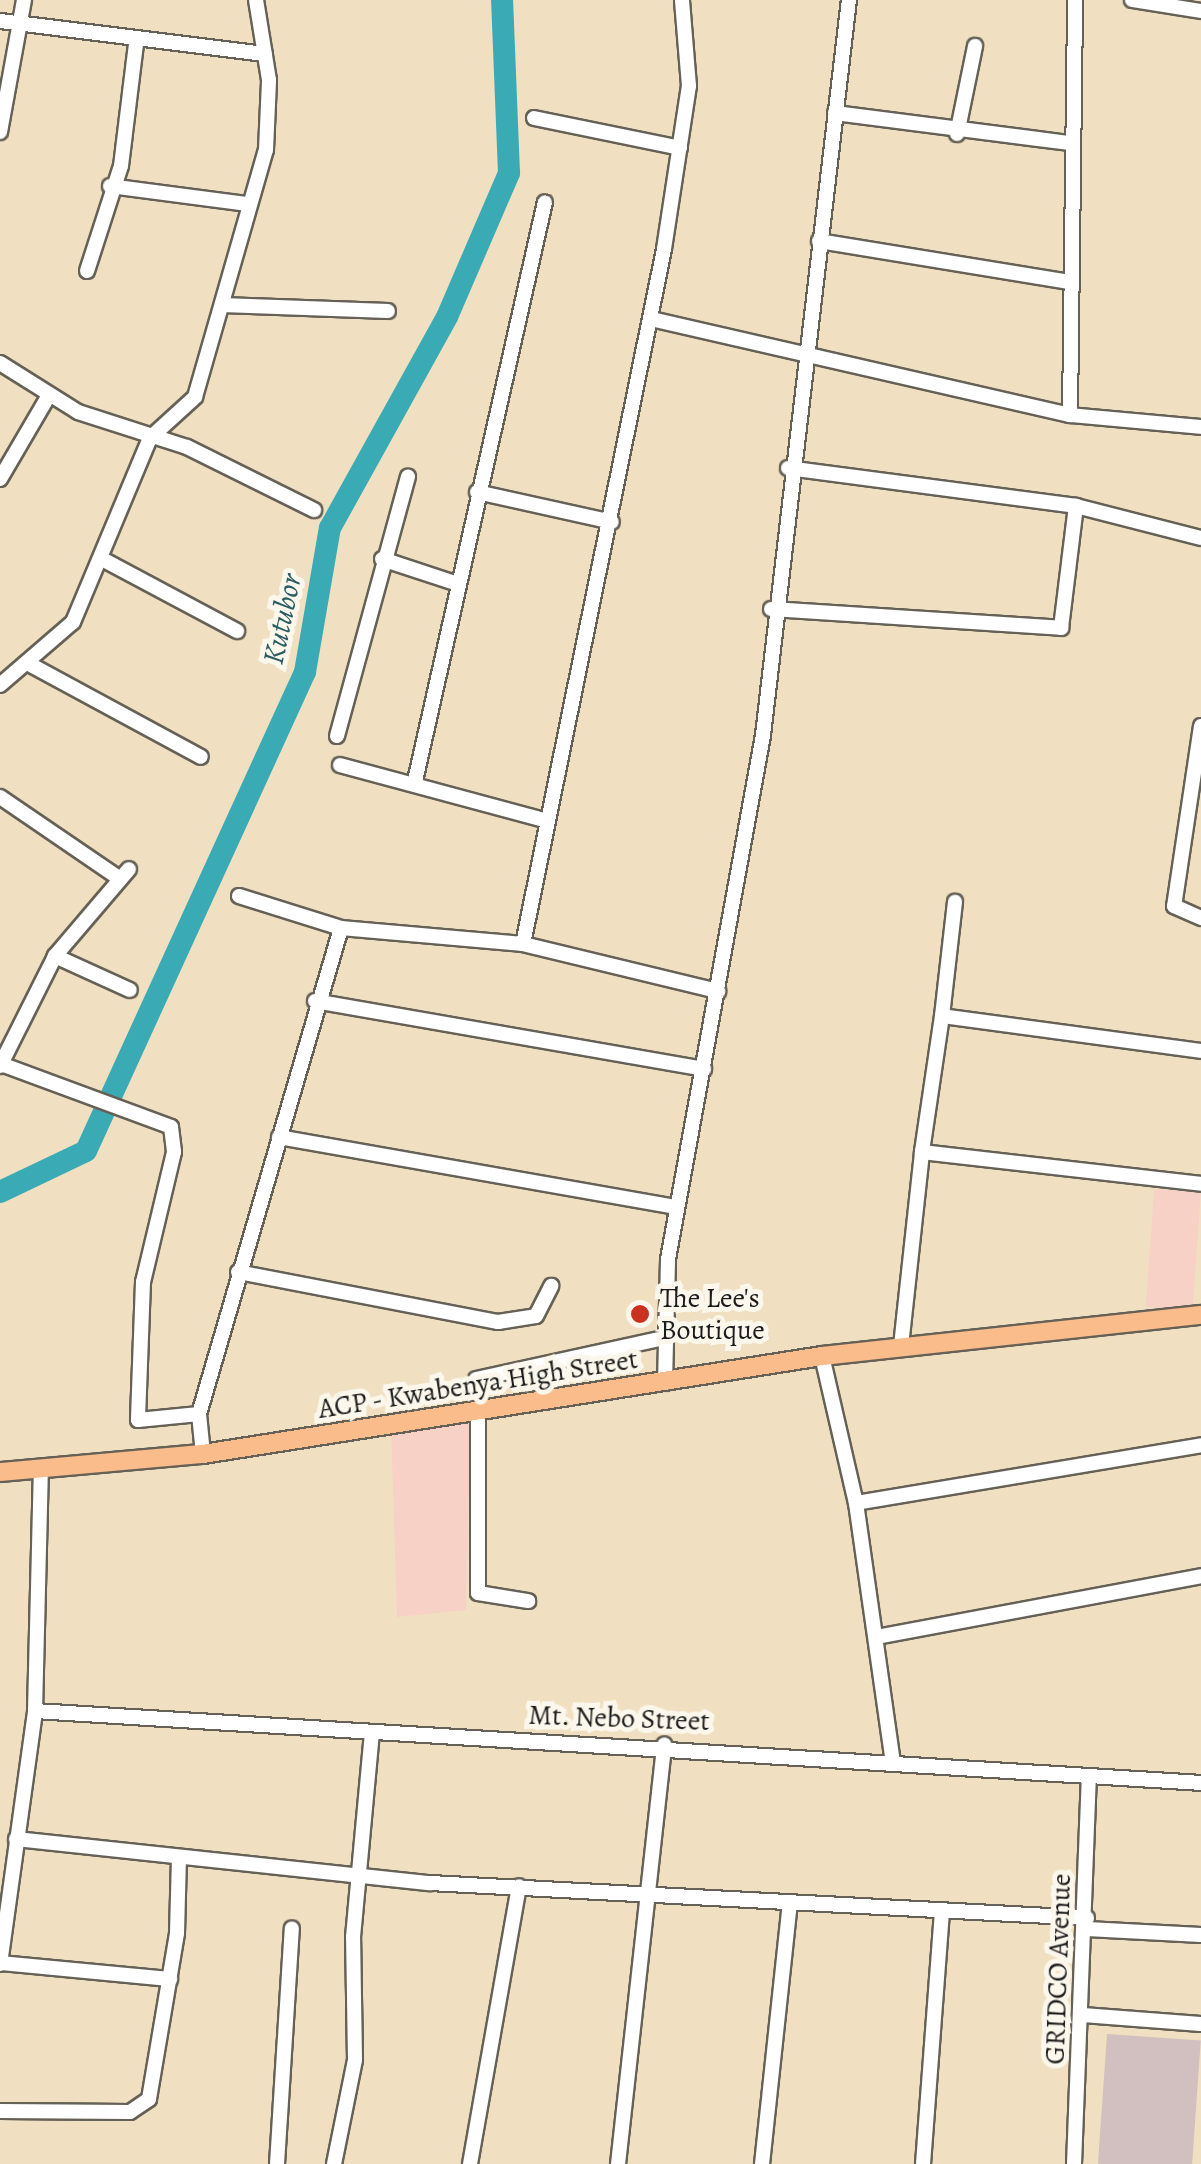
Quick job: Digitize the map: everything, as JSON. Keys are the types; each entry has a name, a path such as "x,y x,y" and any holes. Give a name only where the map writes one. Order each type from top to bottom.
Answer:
{"main road":[{"name":"ACP - Kwabenya High Street","path":"0,1472 203,1454 478,1414 822,1356 1201,1315"}],"street":[{"path":"0,132 24,0"},
{"path":"0,685 31,665 73,622 104,560 150,438 195,397 268,131 265,54 256,0"},
{"path":"523,944 652,319 689,86 682,0"},
{"path":"665,1382 659,1340 678,1208 764,735 772,609 788,468 850,0"},
{"path":"1070,415 1068,143 1075,0"},
{"path":"1132,0 1201,11"},
{"path":"0,21 136,44 265,54"},
{"path":"87,271 110,186 121,166 136,44"},
{"path":"957,134 975,46"},
{"path":"835,113 957,134 1068,143"},
{"path":"534,118 680,148"},
{"path":"110,186 247,204"},
{"path":"415,781 452,582 544,202"},
{"path":"819,240 1069,282"},
{"path":"222,304 388,311"},
{"path":"652,319 1070,415 1201,427"},
{"path":"0,362 48,397 314,510"},
{"path":"0,479 48,397"},
{"path":"788,468 1076,506 1201,538"},
{"path":"338,736 382,559 408,477"},
{"path":"476,492 612,522"},
{"path":"772,609 1061,628 1076,506"},
{"path":"382,559 452,582"},
{"path":"104,560 236,632"},
{"path":"31,665 202,757"},
{"path":"1201,726 1174,906 1201,918"},
{"path":"340,765 415,781 547,820"},
{"path":"0,798 125,874 55,956 0,1065 127,1113 175,1136 145,1270 138,1420 199,1414"},
{"path":"239,896 342,928 523,944 718,991"},
{"path":"901,1346 955,902"},
{"path":"203,1454 199,1414 280,1137 315,1001 342,928"},
{"path":"55,956 130,990"},
{"path":"315,1001 704,1069"},
{"path":"942,1016 1201,1051"},
{"path":"280,1137 678,1208"},
{"path":"922,1152 1201,1184"},
{"path":"238,1272 498,1322 536,1316 551,1286"},
{"path":"476,1379 659,1340"},
{"path":"822,1356 856,1503 893,1763"},
{"path":"478,1414 478,1593 528,1601"},
{"path":"856,1503 1201,1445"},
{"path":"42,1470 35,1711 0,1964 170,1978"},
{"path":"876,1637 1201,1576"},
{"name":"Mt. Nebo Street","path":"35,1711 372,1733 664,1745 1201,1782"},
{"path":"334,2164 354,2060 372,1733"},
{"path":"618,2164 652,1894 664,1745"},
{"name":"GRIDCO Avenue","path":"1074,2164 1087,1924 1089,1776"},
{"path":"16,1839 362,1877 942,1912 1201,1935"},
{"path":"0,2111 142,2108 170,1978 179,1859"},
{"path":"470,2164 520,1886"},
{"path":"762,2164 790,1902"},
{"path":"923,2164 942,1912"},
{"path":"277,2164 292,1928"},
{"path":"1082,2015 1201,2024"}],"shaded area":[{"path":"1154,1189 1201,1192 1193,1310 1146,1307"},
{"path":"471,1419 466,1610 397,1617 391,1430"},
{"path":"1107,2034 1201,2041 1192,2164 1098,2164"}],"waterway":[{"name":"Kutubor","path":"0,1192 86,1151 305,672 330,528 447,317 509,173 502,0"}],"place":[{"name":"The Lee's Boutique","path":"640,1314"}]}
